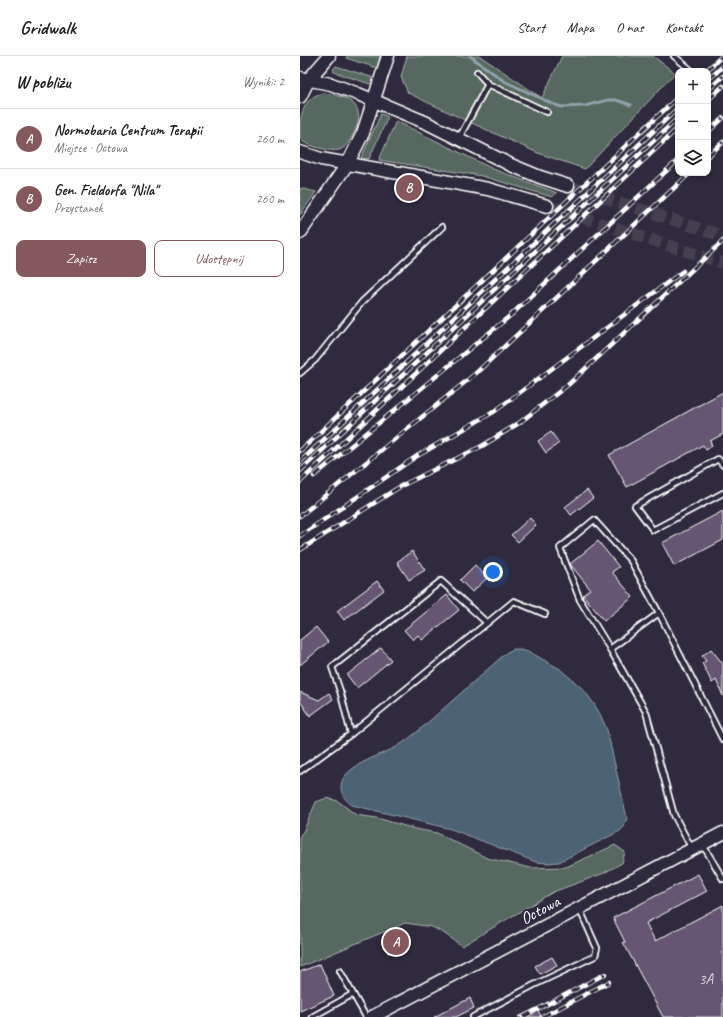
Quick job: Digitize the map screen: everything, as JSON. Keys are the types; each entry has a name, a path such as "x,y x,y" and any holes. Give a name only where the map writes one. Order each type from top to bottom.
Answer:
{"main road":[{"path":"300,97 305,78 329,56"},
{"path":"300,233 348,163 363,133 388,56"},
{"path":"305,78 331,84 374,101 420,120 511,165 540,177 568,186"},
{"path":"300,152 321,159 488,189 547,206"},
{"name":"Octowa","path":"372,1017 723,833"}],"lane":[{"path":"674,56 688,68"},
{"path":"477,72 488,84 547,112"},
{"path":"458,139 488,84"},
{"path":"300,373 315,360 362,302 442,228"},
{"path":"723,465 718,459 635,506 653,530 723,493"},
{"path":"692,849 674,815 646,712 580,600 560,548 594,520 631,561 723,740"},
{"path":"351,734 341,694 332,667 441,580 487,623"},
{"path":"300,771 351,734 514,601 545,614"},
{"path":"610,649 659,613"},
{"path":"702,844 723,880"},
{"path":"473,1017 534,985 595,956 597,948 580,908"},
{"path":"340,971 366,1017"},
{"path":"312,1017 353,994"}],"green space":[{"path":"347,56 380,56 377,68 346,58"},
{"path":"407,56 480,56 542,98 562,56 653,56 675,73 585,169 538,153 408,93 401,77"},
{"path":"336,66 374,78 370,84 334,72 333,70"},
{"path":"323,93 345,98 352,102 359,114 354,132 346,145 339,150 319,148 301,140 300,122 305,106 312,98"},
{"path":"381,114 388,117 369,159 361,158"},
{"path":"396,121 493,169 557,193 552,197 482,176 379,160"},
{"path":"300,188 316,192 300,215"},
{"path":"327,798 338,801 356,815 377,818 415,829 437,833 487,858 531,868 566,867 615,845 625,852 622,863 602,874 553,892 462,946 432,927 405,923 300,967 300,835 303,832 316,802"}],"water":[{"path":"514,649 528,651 560,669 584,690 600,714 607,730 627,818 624,827 620,831 559,862 536,862 451,829 352,805 346,800 342,794 341,786 347,773 360,764 398,746 410,738 507,652"}],"building":[{"path":"723,392 723,434 710,441 712,446 706,450 703,445 627,487 609,455"},
{"path":"551,432 559,443 546,453 538,441"},
{"path":"587,490 593,498 571,515 565,507"},
{"path":"723,511 723,540 674,566 662,543"},
{"path":"530,518 536,525 518,542 511,535"},
{"path":"598,541 619,567 612,572 633,597 604,621 583,595 590,589 570,564"},
{"path":"412,551 425,570 409,580 397,562"},
{"path":"475,565 487,578 472,592 460,580"},
{"path":"377,581 384,590 344,620 337,611"},
{"path":"447,595 459,610 422,640 418,635 413,640 404,630"},
{"path":"316,627 328,642 300,665 300,640"},
{"path":"381,648 391,660 357,688 347,675"},
{"path":"711,649 723,664 723,696 716,680 712,683 702,663 706,661 702,656"},
{"path":"300,692 319,700 329,693 333,699 310,716 300,701"},
{"path":"698,874 707,891 646,923 655,941 723,905 723,1017 663,1017 623,942 625,942 613,918"},
{"path":"406,930 411,941 407,943 408,945 388,953 383,940"},
{"path":"552,957 557,965 540,974 535,966"},
{"path":"320,964 334,996 300,1011 300,972"},
{"path":"470,998 474,1008 456,1017 434,1017"},
{"path":"537,1008 541,1017 518,1017"}],"waterway":[{"path":"470,56 504,81 555,105 562,107 585,106 608,100 616,100 631,105"}],"tunnel":[{"path":"568,186 723,236"},
{"path":"547,206 723,263"}],"railway":[{"path":"709,68 722,56"},
{"path":"711,77 723,66"},
{"path":"711,87 723,76"},
{"path":"711,97 723,86"},
{"path":"300,451 675,100"},
{"path":"300,462 675,111"},
{"path":"711,129 723,118"},
{"path":"300,471 675,121"},
{"path":"300,482 675,131"},
{"path":"711,153 723,142"},
{"path":"314,476 511,315 675,163"},
{"path":"300,516 475,374 687,176"},
{"path":"300,550 401,486 482,446 519,423 569,384 723,241"},
{"path":"300,536 417,456 495,411 683,271"},
{"path":"523,1017 605,974"},
{"path":"542,1017 609,982"}],"place":[{"name":"Gen. Fieldorfa \"Nila\"","path":"409,188"},
{"name":"Normobaria Centrum Terapii","path":"396,942"}]}
